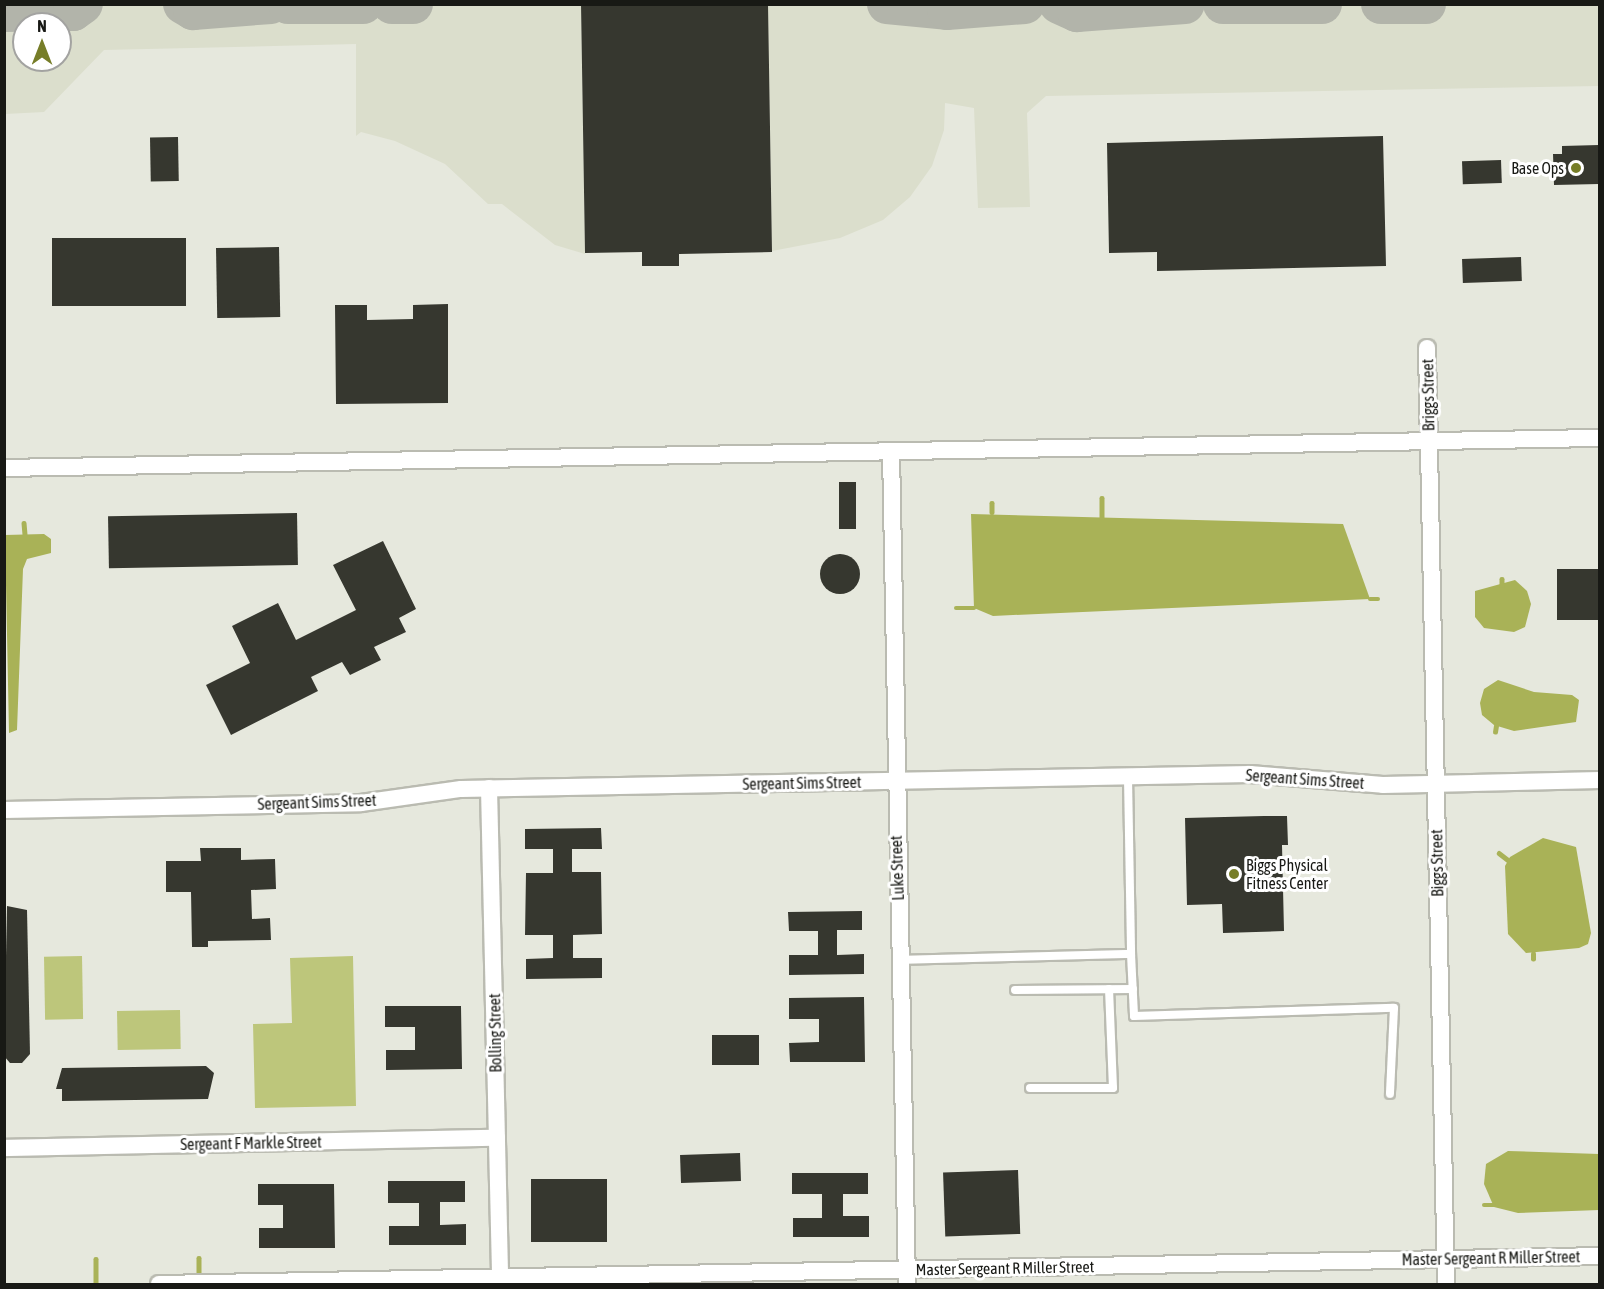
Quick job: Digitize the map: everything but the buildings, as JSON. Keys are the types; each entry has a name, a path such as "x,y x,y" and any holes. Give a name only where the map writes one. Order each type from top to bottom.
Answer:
{"street":[{"name":"Briggs Street","path":"1428,348 1429,441"},
{"path":"4,468 1599,438"},
{"name":"Biggs Street","path":"1429,441 1446,1284"},
{"name":"Luke Street","path":"891,451 894,782 907,1277"},
{"name":"Sergeant Sims Street","path":"4,810 361,803 489,788 1285,775 1383,785 1599,780"},
{"name":"Bolling Street","path":"489,788 501,1278"},
{"name":"Sergeant F Markle Street","path":"4,1148 497,1138"},
{"name":"Master Sergeant R Miller Street","path":"159,1284 501,1278 907,1277 1599,1256"}],"lane":[{"path":"1128,777 1134,1016 1394,1008 1390,1095"},
{"path":"899,960 1131,954"},
{"path":"1029,1088 1113,1088 1109,989"},
{"path":"1015,990 1133,989"}],"shaded area":[{"path":"4,5 581,5 585,254 555,245 502,204 488,204 445,164 395,141 361,132 356,136 356,44 104,50 44,112 5,114"},
{"path":"768,5 1599,5 1599,86 1046,96 1027,113 1030,207 978,208 974,108 945,103 944,130 932,166 910,197 883,220 840,238 772,251"},
{"path":"971,514 1343,524 1370,599 993,616 974,608"},
{"path":"44,534 51,539 51,553 27,559 23,569 17,730 9,733 5,535"},
{"path":"1515,580 1527,591 1531,604 1525,627 1514,632 1484,628 1475,617 1475,591"},
{"path":"1498,680 1534,692 1572,695 1579,700 1576,722 1514,731 1494,725 1482,715 1480,703 1484,689"},
{"path":"1543,838 1576,847 1591,933 1588,944 1579,948 1526,953 1508,934 1505,866 1510,857"},
{"path":"82,956 83,1019 45,1020 44,957"},
{"path":"353,956 356,1106 255,1108 253,1024 292,1023 290,958"},
{"path":"180,1010 181,1049 118,1050 117,1011"},
{"path":"1508,1151 1599,1154 1599,1210 1518,1213 1494,1207 1484,1184 1486,1164"}],"waterway":[{"path":"1102,498 1102,517"},
{"path":"992,503 992,512"},
{"path":"24,523 25,534"},
{"path":"1502,579 1502,585"},
{"path":"1370,599 1378,599"},
{"path":"956,608 974,608"},
{"path":"1495,732 1496,726"},
{"path":"1499,853 1508,860"},
{"path":"1533,954 1533,959"},
{"path":"1484,1205 1494,1205"},
{"path":"199,1258 199,1279"},
{"path":"96,1259 96,1284"}],"taxiway":[{"path":"4,12 73,11 83,4"},
{"path":"183,4 193,10 271,4"},
{"path":"288,4 363,4"},
{"path":"392,4 413,4"},
{"path":"887,4 947,10 1025,4"},
{"path":"1059,4 1077,12 1185,4"},
{"path":"1223,4 1322,4"},
{"path":"1381,4 1426,4"}],"place":[{"name":"Base Ops","path":"1576,168"},
{"name":"Biggs Physical Fitness Center","path":"1234,874"}]}
